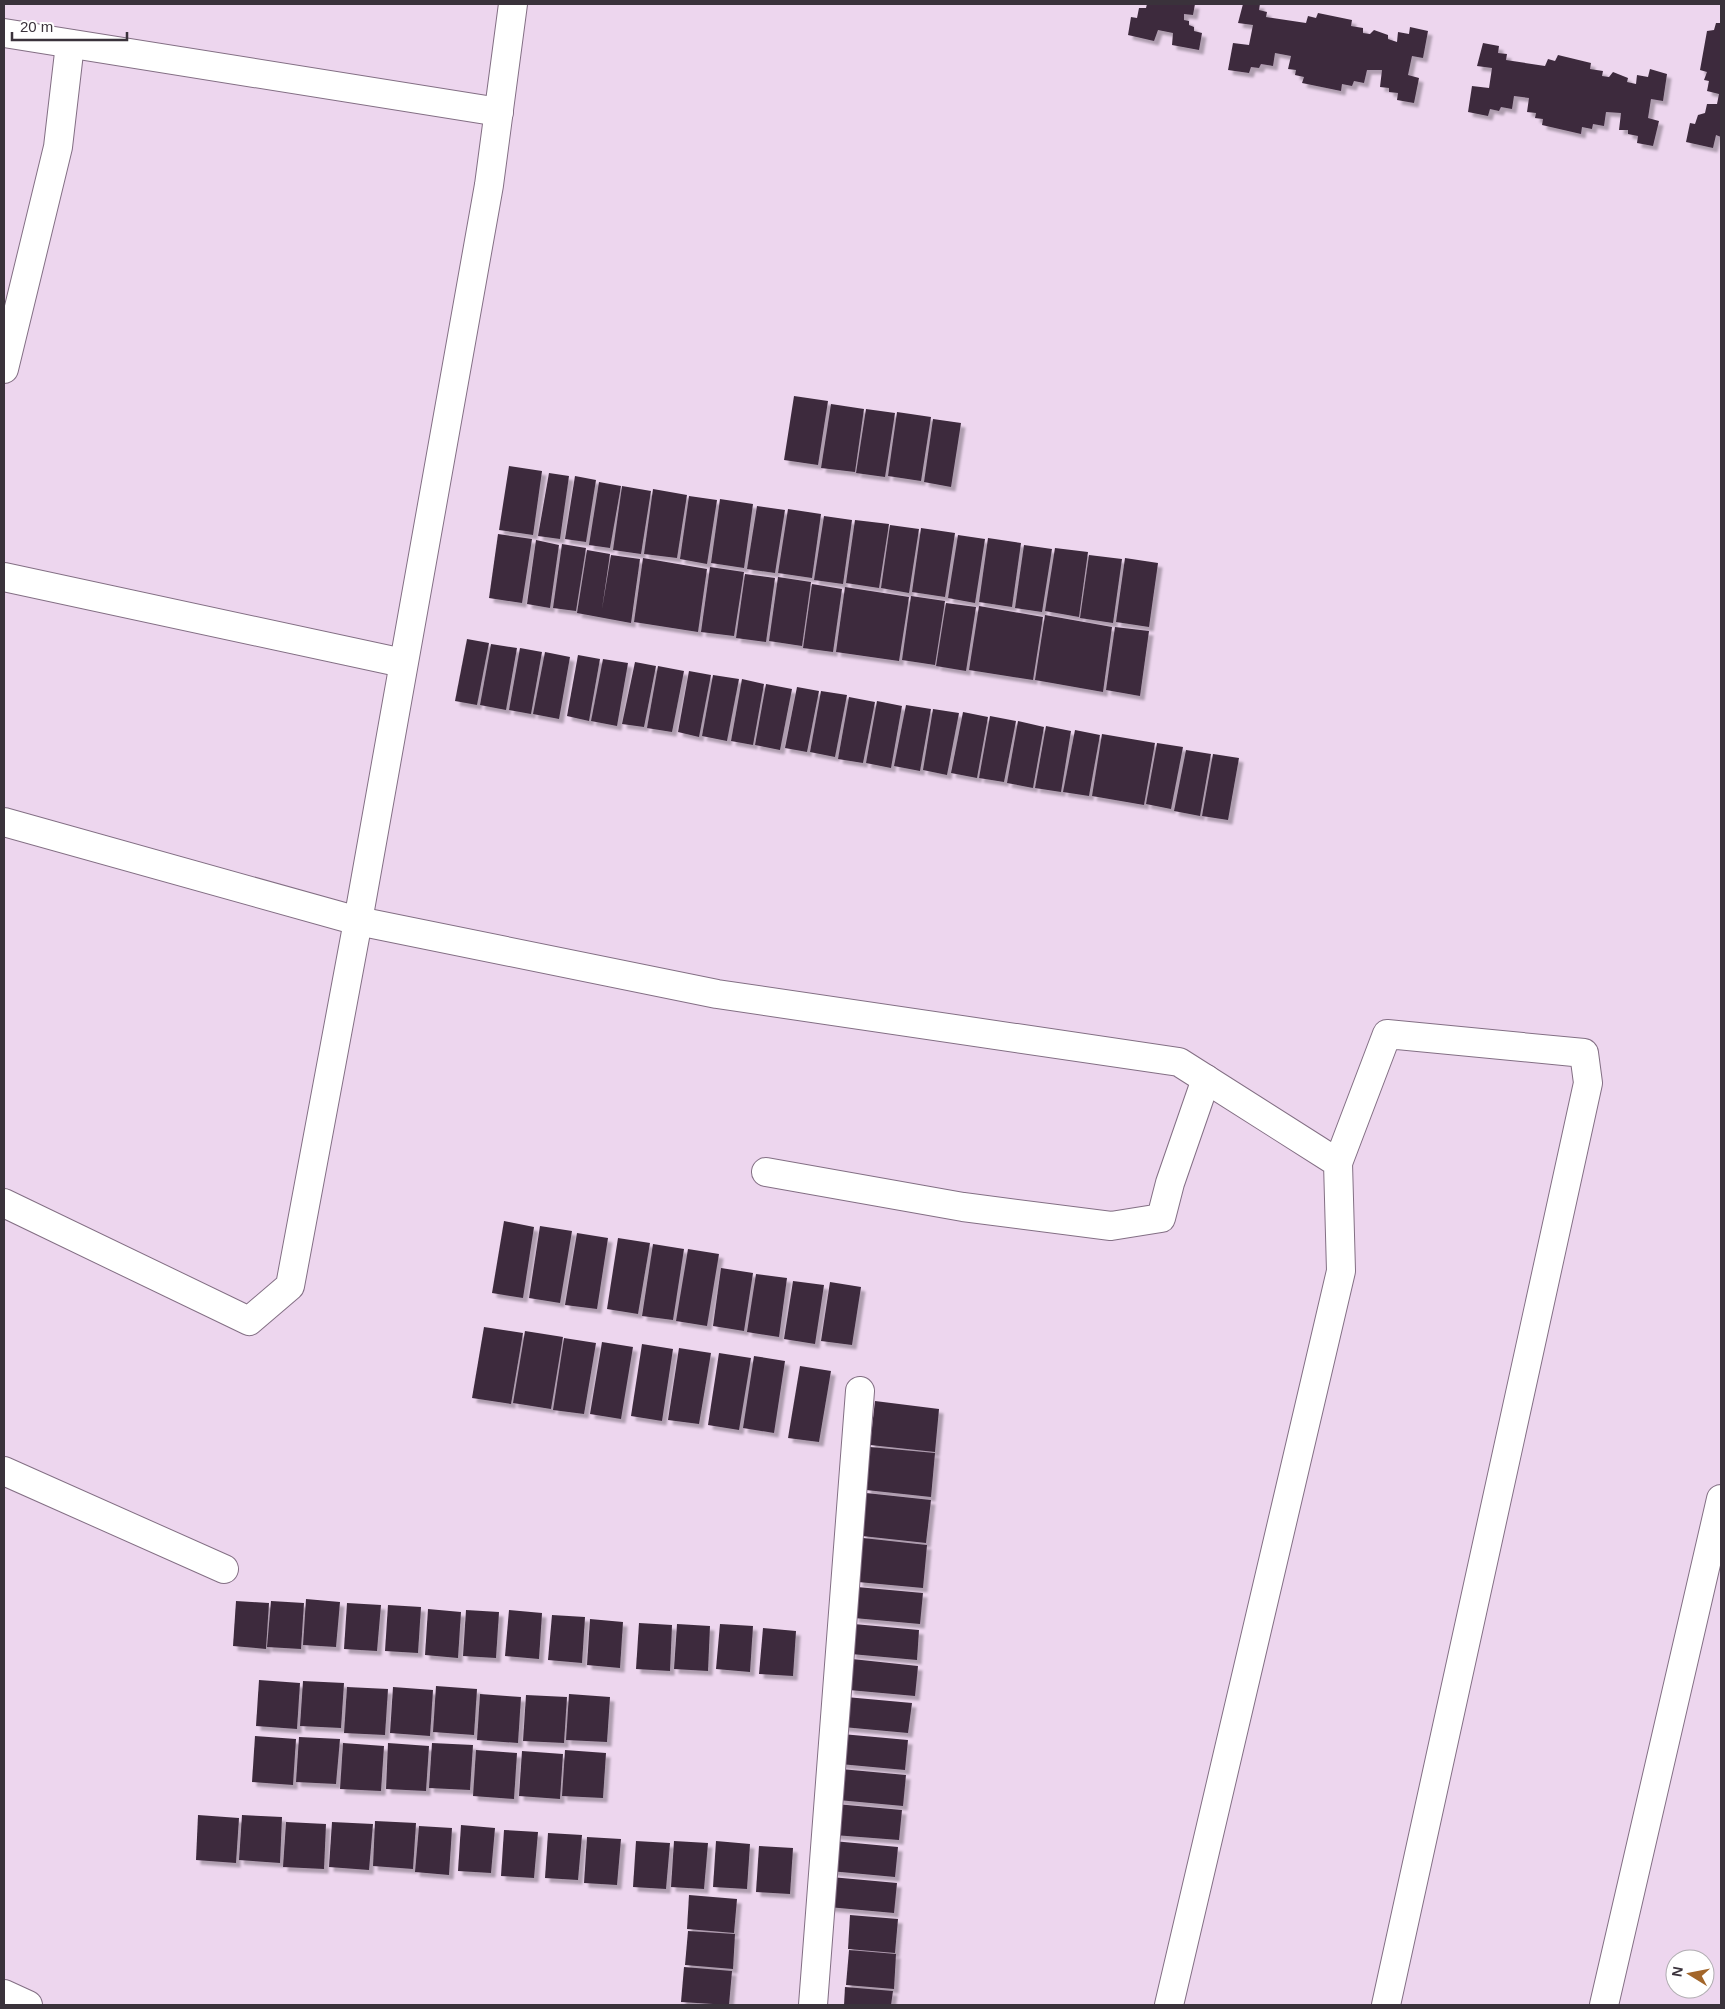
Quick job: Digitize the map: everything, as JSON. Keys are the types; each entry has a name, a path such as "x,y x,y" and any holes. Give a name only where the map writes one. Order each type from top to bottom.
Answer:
{"street":[{"path":"4,1203 249,1321 290,1286 358,921 489,185 513,4"},
{"path":"4,33 499,112"},
{"path":"4,369 58,147 70,44"},
{"path":"4,576 403,663"},
{"path":"4,822 358,921 717,994 1179,1062 1338,1162"},
{"path":"1169,2005 1341,1271 1338,1162 1387,1034 1584,1053 1588,1083 1386,2005"},
{"path":"766,1172 963,1206 1111,1226 1161,1218 1170,1182 1206,1079"},
{"path":"813,2005 860,1391"},
{"path":"4,1471 224,1569"},
{"path":"1604,2005 1721,1499"}],"building":[{"path":"1147,4 1195,4 1193,15 1184,14 1184,20 1189,21 1189,25 1194,27 1194,31 1202,33 1199,50 1172,45 1173,33 1158,30 1154,41 1128,35 1131,17 1137,18 1139,8 1146,8"},
{"path":"1243,4 1260,4 1259,10 1267,12 1266,17 1306,23 1308,16 1316,18 1318,13 1352,20 1351,26 1363,28 1363,33 1370,34 1374,30 1388,35 1388,39 1397,42 1398,32 1409,34 1410,27 1428,31 1423,58 1412,56 1408,75 1419,78 1414,103 1397,100 1398,93 1389,92 1389,88 1380,87 1382,70 1367,70 1364,83 1354,81 1352,86 1342,84 1341,91 1302,83 1304,77 1295,75 1296,70 1288,69 1291,56 1275,53 1273,66 1261,64 1259,68 1251,67 1249,73 1228,70 1233,43 1249,45 1253,25 1238,23"},
{"path":"1716,23 1721,23 1721,137 1716,135 1713,148 1686,142 1690,123 1695,124 1698,115 1705,113 1707,104 1717,104 1719,94 1707,91 1709,81 1704,80 1707,72 1700,70 1707,31 1714,30"},
{"path":"1483,43 1499,46 1498,53 1507,54 1506,60 1545,66 1548,59 1555,61 1558,55 1591,63 1590,69 1603,71 1602,76 1609,77 1613,72 1628,78 1627,82 1636,84 1637,75 1648,77 1650,69 1667,74 1663,101 1651,99 1648,118 1659,121 1653,146 1637,143 1638,136 1628,134 1628,130 1619,130 1621,113 1606,112 1604,126 1593,124 1592,129 1582,127 1581,134 1542,125 1543,119 1535,118 1536,113 1527,112 1529,98 1514,96 1512,109 1501,107 1499,111 1490,109 1488,116 1468,112 1472,86 1489,88 1492,68 1477,66"},
{"path":"794,396 828,401 818,465 784,460"},
{"path":"831,404 864,409 855,472 821,468"},
{"path":"866,409 895,413 885,477 856,473"},
{"path":"897,412 931,417 921,481 888,476"},
{"path":"933,419 961,423 951,487 924,482"},
{"path":"509,466 542,471 533,535 499,530"},
{"path":"549,473 569,476 560,539 538,536"},
{"path":"575,476 596,480 586,542 565,539"},
{"path":"599,482 621,486 610,548 589,545"},
{"path":"622,486 651,491 641,554 613,550"},
{"path":"653,489 687,495 677,558 644,554"},
{"path":"689,496 717,500 707,564 680,559"},
{"path":"720,499 753,504 744,568 711,563"},
{"path":"757,506 785,510 775,573 747,569"},
{"path":"788,509 821,514 812,578 778,573"},
{"path":"824,516 852,520 843,584 814,580"},
{"path":"855,520 889,524 879,588 846,583"},
{"path":"890,525 919,529 909,593 881,588"},
{"path":"921,528 955,533 945,597 912,592"},
{"path":"498,534 532,539 522,603 489,598"},
{"path":"958,535 985,539 975,603 948,598"},
{"path":"988,538 1021,543 1012,607 979,602"},
{"path":"536,540 559,545 550,608 527,604"},
{"path":"562,544 586,548 576,611 553,608"},
{"path":"1024,545 1052,549 1042,612 1015,608"},
{"path":"1055,548 1088,552 1079,617 1045,611"},
{"path":"587,550 610,554 602,609 611,555 640,559 631,623 577,613"},
{"path":"1089,555 1122,559 1113,623 1080,618"},
{"path":"643,558 707,569 698,632 634,622"},
{"path":"1125,558 1158,563 1149,627 1116,622"},
{"path":"710,567 744,572 734,636 701,632"},
{"path":"745,574 775,578 766,642 736,638"},
{"path":"778,577 811,582 802,646 769,641"},
{"path":"812,584 842,589 833,652 803,648"},
{"path":"845,587 909,597 899,661 836,652"},
{"path":"911,596 945,601 935,665 902,660"},
{"path":"946,603 976,607 966,671 936,666"},
{"path":"979,606 1043,617 1033,680 969,670"},
{"path":"1045,615 1112,627 1103,692 1035,680"},
{"path":"1115,627 1149,631 1140,696 1106,690"},
{"path":"467,639 489,643 477,705 455,701"},
{"path":"491,644 517,648 506,710 480,705"},
{"path":"520,648 542,652 531,714 509,710"},
{"path":"545,652 570,657 559,719 533,714"},
{"path":"578,655 600,659 589,721 567,716"},
{"path":"603,659 628,663 617,726 591,721"},
{"path":"635,662 656,666 644,727 622,724"},
{"path":"658,666 684,671 672,732 647,728"},
{"path":"689,671 711,675 699,737 678,732"},
{"path":"713,675 739,679 727,741 702,736"},
{"path":"742,679 764,684 753,745 731,741"},
{"path":"766,684 792,689 780,750 755,745"},
{"path":"797,687 819,691 807,752 785,748"},
{"path":"821,691 847,695 835,757 810,752"},
{"path":"849,697 875,702 863,763 838,759"},
{"path":"877,701 902,706 891,768 866,763"},
{"path":"906,705 931,709 920,771 894,766"},
{"path":"933,709 959,713 947,775 923,770"},
{"path":"963,712 988,717 977,778 951,773"},
{"path":"990,716 1016,721 1004,782 979,778"},
{"path":"1018,721 1044,727 1033,788 1007,783"},
{"path":"1046,726 1071,731 1061,792 1035,788"},
{"path":"1075,730 1100,735 1089,796 1063,792"},
{"path":"1102,734 1155,743 1144,805 1092,796"},
{"path":"1157,743 1183,747 1171,809 1146,804"},
{"path":"1186,750 1211,754 1200,816 1174,811"},
{"path":"1213,754 1239,758 1228,820 1202,816"},
{"path":"504,1221 534,1227 523,1298 492,1293"},
{"path":"540,1226 572,1231 560,1303 529,1298"},
{"path":"577,1233 608,1238 597,1309 565,1305"},
{"path":"618,1238 650,1243 638,1314 607,1309"},
{"path":"653,1244 684,1249 673,1320 642,1316"},
{"path":"688,1249 719,1254 707,1326 676,1321"},
{"path":"721,1268 753,1273 744,1331 713,1326"},
{"path":"756,1274 787,1278 779,1337 747,1332"},
{"path":"793,1281 824,1285 815,1344 784,1339"},
{"path":"830,1282 861,1287 852,1345 821,1341"},
{"path":"484,1327 523,1333 511,1404 472,1398"},
{"path":"525,1331 563,1337 551,1409 513,1403"},
{"path":"564,1338 596,1343 584,1414 553,1410"},
{"path":"602,1342 633,1347 621,1419 590,1414"},
{"path":"642,1344 673,1349 662,1421 631,1416"},
{"path":"679,1348 711,1353 699,1424 668,1420"},
{"path":"719,1353 751,1358 739,1430 708,1425"},
{"path":"754,1356 785,1361 774,1433 743,1428"},
{"path":"800,1366 831,1371 819,1442 788,1438"},
{"path":"875,1401 939,1409 935,1452 870,1445"},
{"path":"870,1447 935,1453 931,1497 866,1490"},
{"path":"866,1493 931,1500 926,1543 862,1536"},
{"path":"863,1538 927,1545 923,1588 858,1582"},
{"path":"857,1587 923,1593 920,1624 854,1618"},
{"path":"306,1599 340,1602 336,1647 303,1645"},
{"path":"236,1601 269,1603 266,1649 233,1646"},
{"path":"271,1601 304,1603 301,1649 267,1647"},
{"path":"347,1603 381,1605 377,1651 344,1649"},
{"path":"388,1605 421,1607 418,1653 385,1651"},
{"path":"428,1609 461,1612 458,1658 425,1655"},
{"path":"466,1610 499,1612 496,1658 463,1656"},
{"path":"509,1610 542,1613 539,1659 505,1656"},
{"path":"552,1615 585,1617 582,1663 548,1660"},
{"path":"590,1619 623,1622 620,1668 587,1665"},
{"path":"639,1623 672,1625 670,1671 636,1669"},
{"path":"677,1624 710,1626 708,1671 674,1669"},
{"path":"720,1624 753,1626 750,1672 716,1669"},
{"path":"854,1624 919,1630 917,1660 851,1654"},
{"path":"763,1628 796,1631 793,1676 759,1674"},
{"path":"852,1659 918,1666 915,1696 849,1690"},
{"path":"259,1680 300,1683 297,1729 256,1726"},
{"path":"303,1681 344,1683 341,1728 300,1726"},
{"path":"436,1686 477,1689 474,1735 433,1732"},
{"path":"347,1687 388,1689 385,1735 344,1733"},
{"path":"393,1687 433,1690 430,1736 390,1733"},
{"path":"480,1694 521,1697 518,1743 477,1740"},
{"path":"569,1694 610,1697 607,1742 566,1740"},
{"path":"526,1695 567,1697 564,1743 523,1741"},
{"path":"846,1697 912,1703 908,1733 843,1727"},
{"path":"842,1734 908,1740 905,1770 840,1764"},
{"path":"255,1736 296,1739 293,1785 252,1782"},
{"path":"299,1737 340,1739 336,1784 296,1782"},
{"path":"343,1743 384,1746 381,1791 340,1789"},
{"path":"388,1743 429,1746 426,1791 386,1789"},
{"path":"432,1743 473,1745 470,1790 429,1788"},
{"path":"476,1750 517,1753 514,1799 473,1796"},
{"path":"565,1750 606,1753 603,1798 562,1796"},
{"path":"522,1751 563,1754 560,1799 519,1796"},
{"path":"841,1769 906,1775 903,1806 838,1800"},
{"path":"836,1804 902,1810 899,1840 834,1835"},
{"path":"198,1815 239,1818 236,1863 196,1860"},
{"path":"242,1815 282,1817 280,1863 239,1860"},
{"path":"375,1821 416,1823 413,1869 373,1866"},
{"path":"286,1822 326,1824 324,1869 283,1867"},
{"path":"332,1822 373,1824 369,1870 329,1867"},
{"path":"461,1825 495,1828 491,1873 458,1871"},
{"path":"419,1826 452,1828 449,1875 415,1872"},
{"path":"504,1830 538,1832 534,1878 501,1876"},
{"path":"548,1833 582,1835 578,1880 545,1878"},
{"path":"587,1837 621,1839 617,1885 584,1883"},
{"path":"636,1841 670,1843 666,1889 633,1887"},
{"path":"674,1841 708,1843 704,1889 671,1887"},
{"path":"716,1841 750,1844 747,1889 713,1887"},
{"path":"833,1841 898,1847 895,1877 830,1871"},
{"path":"759,1846 793,1848 790,1894 756,1892"},
{"path":"831,1877 897,1883 894,1913 828,1907"},
{"path":"689,1895 737,1899 734,1933 687,1929"},
{"path":"850,1915 898,1919 895,1953 848,1949"},
{"path":"688,1931 735,1934 733,1969 685,1965"},
{"path":"849,1950 896,1954 894,1989 846,1985"},
{"path":"684,1967 732,1971 729,2005 681,2002"},
{"path":"845,1987 893,1991 891,2005 844,2005"}]}
